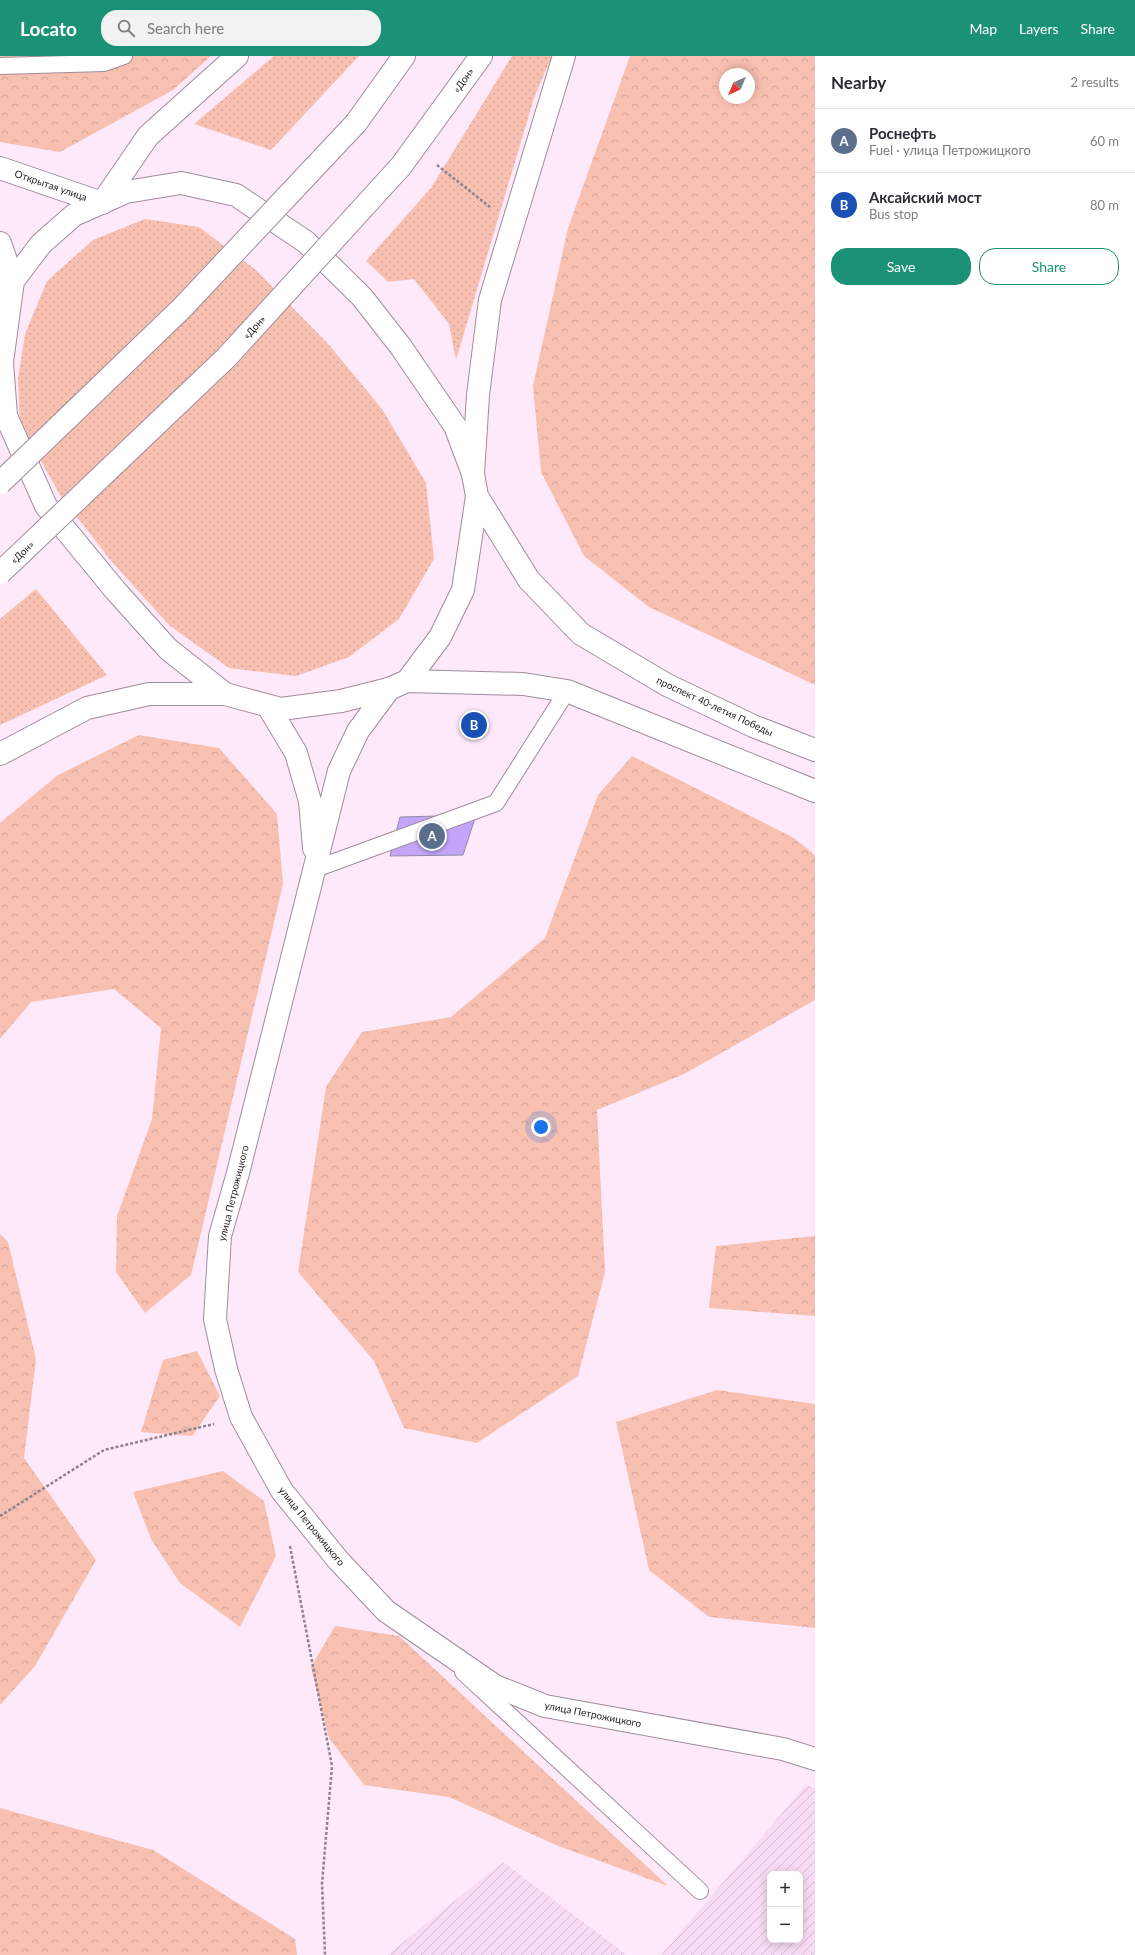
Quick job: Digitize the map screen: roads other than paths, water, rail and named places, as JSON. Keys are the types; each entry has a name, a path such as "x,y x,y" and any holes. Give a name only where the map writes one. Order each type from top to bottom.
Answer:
{"main road":[{"path":"102,203 148,136 237,56"},
{"path":"0,483 182,308 356,123 404,56"},
{"name":"«Дон»","path":"0,573 227,357 401,166 481,56"},
{"path":"473,474 478,395 490,300 564,56"},
{"name":"Открытая улица","path":"0,168 102,203"},
{"path":"7,286 41,244 74,215 126,192 181,183 236,195 306,242 362,297 401,347 455,426 473,474 477,496"},
{"path":"0,243 7,286 2,362 6,416 46,506 115,590 168,648 224,694"},
{"name":"улица Петрожицкого","path":"477,496 463,590 440,637 358,731 339,771 238,1173 220,1236 214,1319 226,1369 241,1417 282,1491 338,1560 386,1611 445,1653 495,1686 545,1706 783,1749 815,1759"},
{"name":"проспект 40-летия Победы","path":"477,496 529,580 581,634 667,685 753,726 815,750"},
{"path":"0,754 87,708 149,694 224,694 281,709 341,701 398,685 523,684 567,691 815,791"},
{"name":"улица Петрожицкого","path":"268,706 296,753 310,801 315,869"}],"lane":[{"path":"0,66 104,64 124,56"},
{"path":"315,869 496,803 567,691"},
{"path":"445,1653 472,1682 700,1891"}],"place":[{"name":"Аксайский мост","path":"474,725"},
{"name":"Роснефть","path":"432,836"}]}
